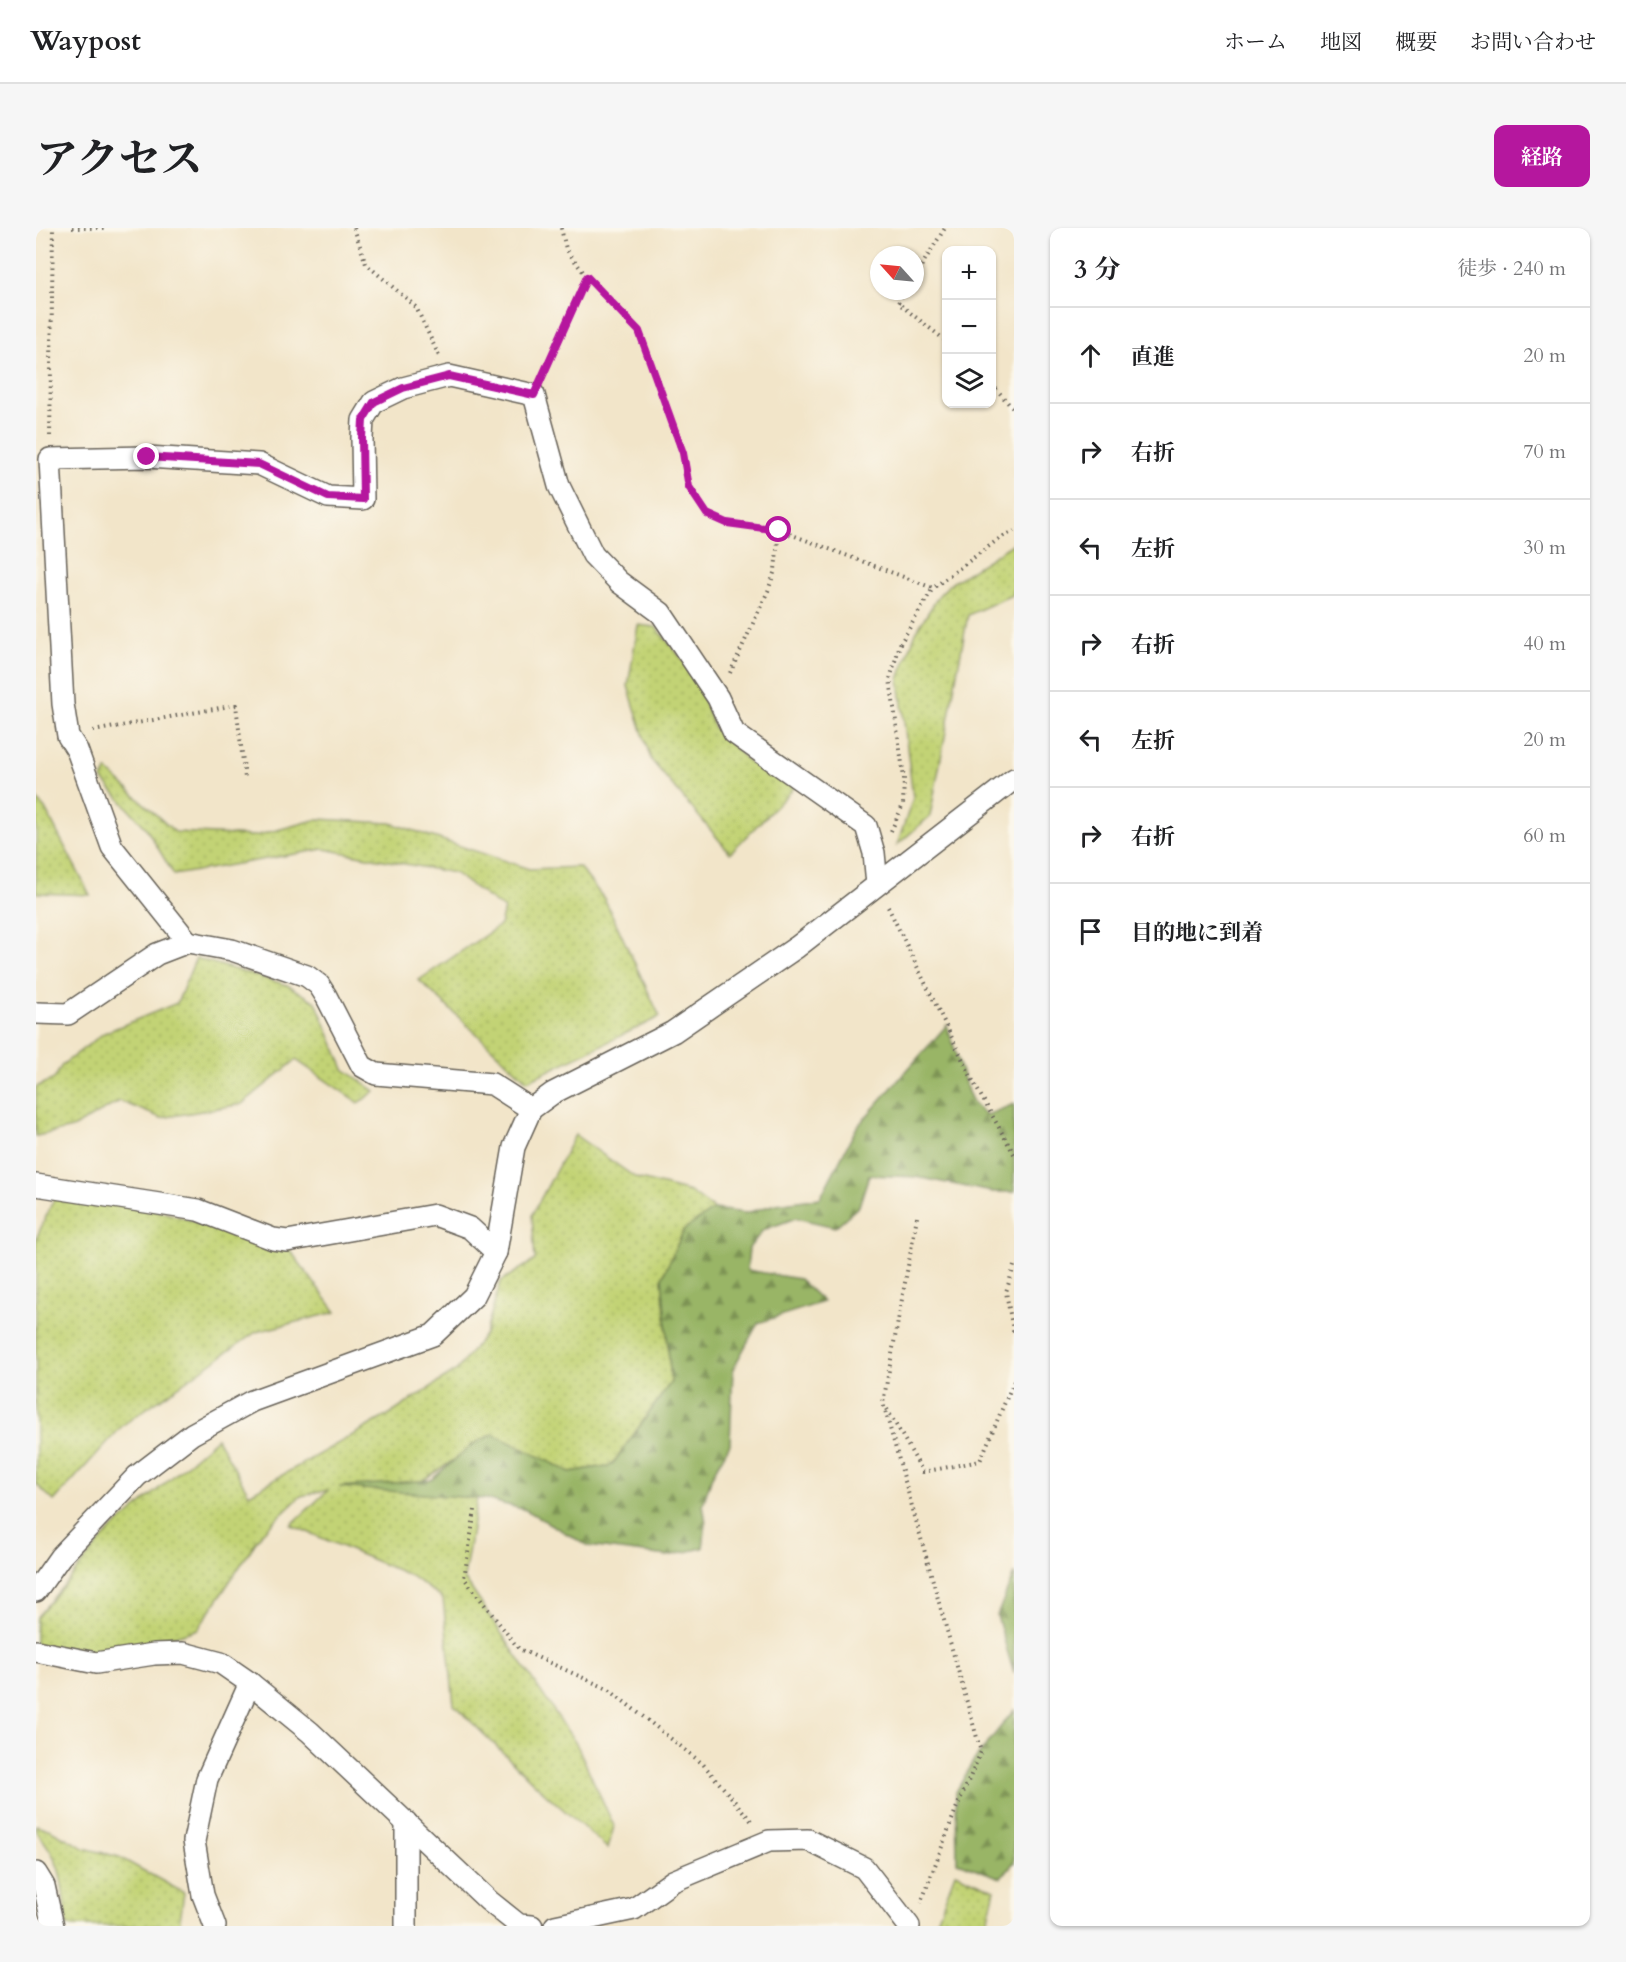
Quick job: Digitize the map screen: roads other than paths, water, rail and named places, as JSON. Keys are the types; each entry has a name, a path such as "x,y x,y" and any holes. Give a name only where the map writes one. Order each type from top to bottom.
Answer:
{"street":[{"path":"188,942 112,847 84,768 68,736 63,704 50,459 147,457 259,464 328,497 363,499 363,420 374,402 403,388 449,376 534,395 559,486 593,555 619,582 661,613 718,698 734,733 866,826 874,853 877,884"},
{"path":"36,1591 60,1557 137,1476 192,1434 252,1401 433,1335 474,1296 496,1252 514,1147 531,1109 553,1093 673,1032 797,947 1014,779"},
{"path":"36,1012 68,1014 157,954 188,942 232,950 307,976 319,985 362,1066 376,1074 492,1084 531,1109"},
{"path":"36,1185 198,1210 273,1239 287,1241 435,1215 470,1228 496,1252"},
{"path":"36,1651 96,1663 154,1654 183,1653 221,1663 250,1683 310,1732 489,1901 519,1925 532,1926"},
{"path":"215,1926 203,1896 194,1841 207,1779 250,1683"},
{"path":"406,1822 406,1926"},
{"path":"555,1926 634,1909 673,1881 769,1841 808,1840 864,1868 909,1926"},
{"path":"36,1873 44,1886 53,1926"}]}
